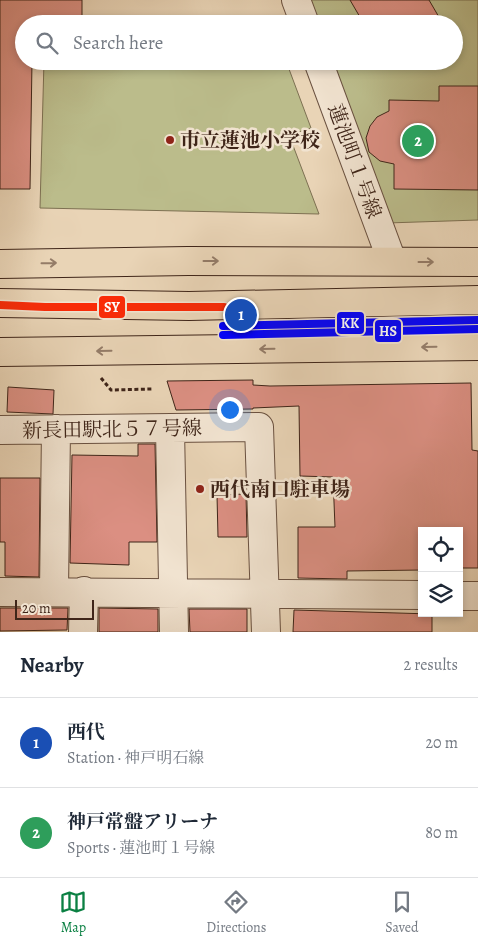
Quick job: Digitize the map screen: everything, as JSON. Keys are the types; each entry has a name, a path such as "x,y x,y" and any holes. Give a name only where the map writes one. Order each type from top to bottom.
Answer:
{"main road":[{"path":"0,264 188,261 478,262"},
{"path":"0,303 189,306 477,301"},
{"path":"0,352 478,346"}],"street":[{"path":"296,0 302,15"},
{"name":"蓮池町１号線","path":"321,70 392,261"},
{"name":"新長田駅北５７号線","path":"0,430 170,429 259,426 266,632"},
{"path":"54,591 56,429"},
{"path":"170,429 174,632"},
{"path":"0,592 84,591 418,595"},
{"path":"83,632 84,591"},
{"path":"463,596 478,596"}],"path":[{"path":"100,376 111,390 152,389"}],"green space":[{"path":"307,0 478,0 478,220 387,223 332,70 463,70 463,15 312,15"},
{"path":"44,70 289,70 311,128 289,135 319,214 40,208"}],"building":[{"path":"0,0 82,0 82,15 15,15 15,70 32,70 30,189 0,189"},
{"path":"350,0 429,0 438,15 359,15"},
{"path":"439,86 478,86 478,190 394,189 394,164 380,161 369,152 366,138 370,126 377,117 389,111 389,100 439,101"},
{"path":"253,380 253,385 270,386 471,383 472,450 478,451 478,568 463,568 463,527 418,527 418,570 347,571 347,579 298,578 298,527 335,527 333,477 300,476 299,406 253,409 176,410 167,381"},
{"path":"8,387 54,390 53,414 7,412"},
{"path":"138,444 155,444 157,542 129,542 129,565 70,563 72,455 138,456"},
{"path":"0,478 40,478 39,577 5,576 5,542 0,542"},
{"path":"246,494 247,537 218,537 217,495"},
{"path":"0,608 68,608 67,630 0,631"},
{"path":"99,608 158,609 158,632 99,632"},
{"path":"189,609 247,609 247,632 190,632"},
{"path":"294,610 418,614 418,617 432,617 432,632 293,632"}],"transit line":[{"name":"SY","path":"0,305 45,307 224,307"},
{"name":"KK","path":"223,326 478,320"},
{"name":"HS","path":"223,335 478,329"}],"place":[{"name":"市立蓮池小学校","path":"170,140"},
{"name":"神戸常盤アリーナ","path":"418,141"},
{"name":"西代","path":"241,315"},
{"name":"西代南口駐車場","path":"200,489"}]}
